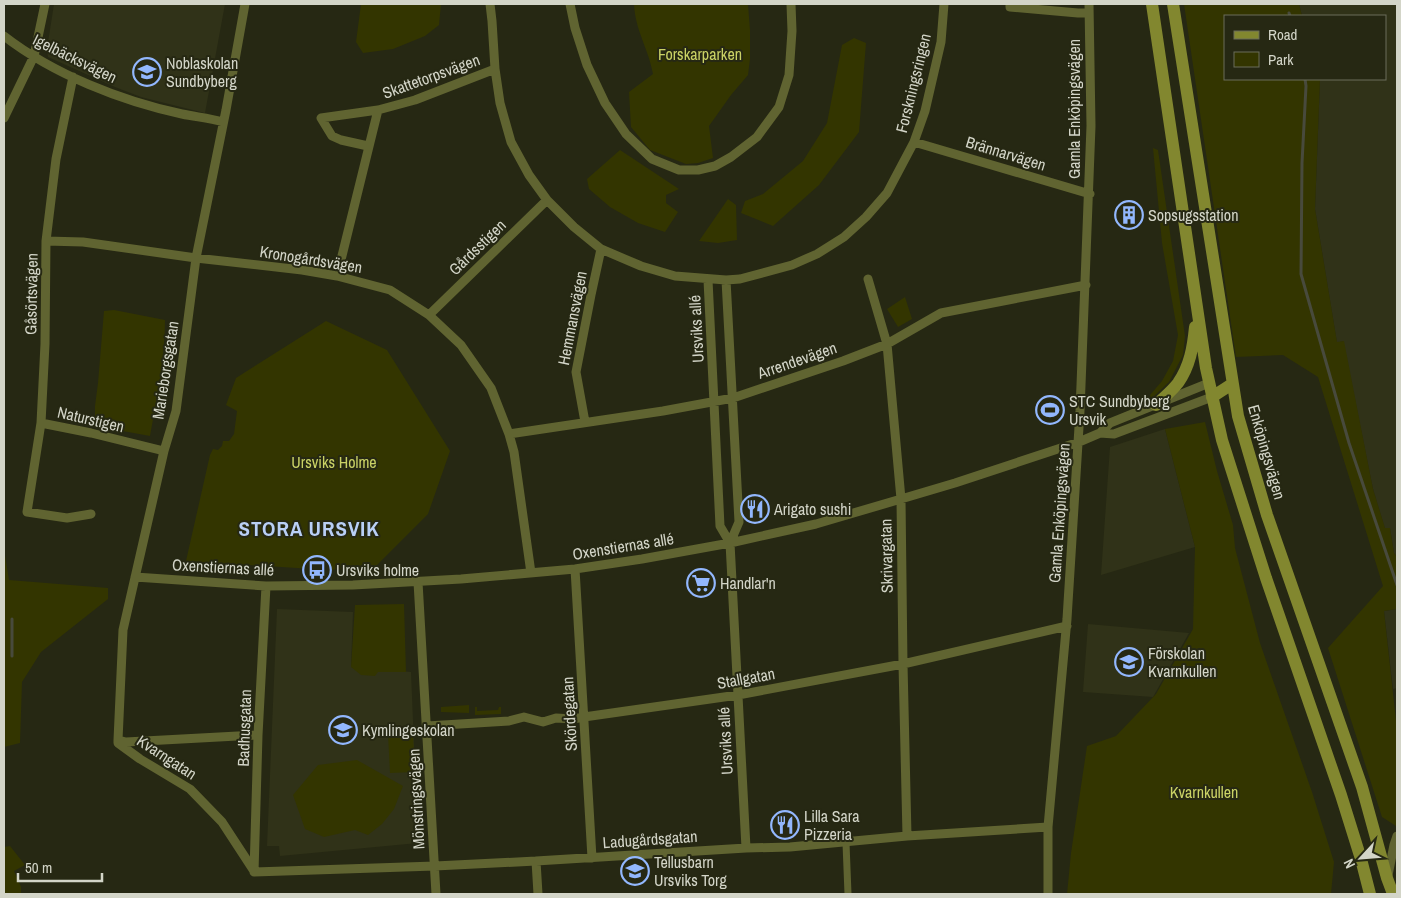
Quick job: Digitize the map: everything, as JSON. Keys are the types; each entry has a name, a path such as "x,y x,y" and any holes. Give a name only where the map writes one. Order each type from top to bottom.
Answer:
{"main road":[{"path":"1152,4 1208,383 1225,454 1341,795 1370,894"},
{"name":"Enköpingsvägen","path":"1173,4 1238,416 1268,515 1362,786 1393,894"},
{"path":"1156,405 1178,384 1187,368 1193,347 1197,310"},
{"path":"1208,383 1232,384"},
{"path":"1212,398 1232,384"}],"street":[{"path":"4,118 34,56 45,4"},
{"name":"Marieborgsgatan","path":"118,740 123,630 164,451 176,411 196,258 245,4"},
{"name":"Forskningsringen","path":"490,4 495,69 500,103 511,142 529,175 547,200 574,227 601,249 640,266 675,276 708,280 740,279 792,265 817,254 844,237 866,217 887,193 914,142 925,111 941,42 944,4"},
{"path":"570,4 575,28 587,65 605,103 626,134 652,159 679,170 698,170 716,166 731,157 757,137 779,107 789,75 792,31 791,4"},
{"name":"Gamla Enköpingsvägen","path":"1010,4 1010,7 1078,13 1089,8 1090,194 1079,442 1067,626 1048,827 1048,894"},
{"name":"Igelbäcksvägen","path":"4,36 34,56 73,77 105,91 140,103 223,122"},
{"name":"Skattetorpsvägen","path":"368,146 332,136 321,118 378,110 415,100 495,69"},
{"name":"Gåsörtsvägen","path":"73,77 56,160 46,241 45,344 41,423 27,512 67,518 92,514"},
{"name":"Skattetorpsvägen","path":"337,276 378,110"},
{"name":"Brännarvägen","path":"914,142 1090,194"},
{"name":"Gårdsstigen","path":"429,315 547,200"},
{"name":"Kronogårdsvägen","path":"46,241 83,242 337,276 390,290 429,315 461,345 491,388 509,434 518,472 531,573"},
{"name":"Hemmansvägen","path":"585,422 576,372 601,249"},
{"name":"Skrivargatan","path":"868,279 887,344 901,500 907,836"},
{"name":"Ursviks allé","path":"708,280 720,526 730,543"},
{"name":"Ursviks allé","path":"726,280 739,522 730,543 746,848"},
{"name":"Arrendevägen","path":"509,434 663,411 733,398 887,344 941,313 1086,285"},
{"name":"Oxenstiernas allé","path":"135,577 266,586 353,585 418,582 576,569 642,559 730,543 816,524 901,500 1079,442 1100,433 1110,423 1208,383"},
{"name":"Oxenstiernas allé","path":"1100,433 1114,434 1212,398"},
{"name":"Naturstigen","path":"41,423 164,451"},
{"path":"719,496 737,495"},
{"name":"Skördegatan","path":"576,569 592,858"},
{"name":"Mönstringsvägen","path":"418,582 436,894"},
{"name":"Badhusgatan","path":"254,872 258,735 266,586"},
{"name":"Stallgatan","path":"427,726 508,721 524,717 543,722 556,718 573,720 738,695 903,664 1067,626"},
{"path":"118,740 126,742 258,735"},
{"name":"Kvarngatan","path":"118,740 118,744 140,760 190,789 222,822 254,872"},
{"name":"Ladugårdsgatan","path":"254,872 435,866 790,847 907,836 1048,827"},
{"path":"1387,878 1397,836"},
{"path":"846,843 848,894"},
{"path":"536,861 538,894"}],"shaded area":[{"name":"Noblaskolan Sundbyberg","path":"54,4 225,4 205,113 141,97 48,57 47,49"},
{"path":"1299,4 1397,4 1397,557 1394,553 1390,528 1385,529 1373,489 1343,341 1337,343 1315,209 1320,80 1386,80 1386,15 1302,15"},
{"path":"1165,429 1195,547 1101,575 1110,447"},
{"name":"Kymlingeskolan","path":"277,609 353,612 351,667 411,672 418,843 280,856 279,846 267,846"},
{"path":"1397,609 1397,688 1393,689 1384,611"},
{"name":"Förskolan Kvarnkullen","path":"1088,624 1189,633 1153,697 1083,692"}],"green space":[{"path":"361,4 441,4 439,25 425,36 393,49 363,53 356,42"},
{"name":"Forskarparken","path":"634,4 748,4 750,59 748,75 709,126 713,158 698,163 686,164 650,150 631,127 629,92 653,74 639,31"},
{"path":"1184,4 1299,4 1302,15 1224,15 1224,80 1320,80 1315,209 1337,342 1344,341 1373,489 1385,528 1390,528 1394,553 1397,557 1397,609 1384,611 1397,730 1396,826 1382,817 1328,648 1383,586 1318,377 1283,355 1236,357"},
{"path":"854,38 866,43 859,132 819,185 773,226 741,213 745,201 763,194 803,161 827,123 842,45"},
{"path":"1153,148 1158,150 1185,336 1183,355 1169,382 1151,399 1150,395 1162,381 1173,361 1178,335 1162,243"},
{"path":"620,150 679,189 666,195 666,203 678,212 665,232 638,223 610,207 589,189 587,179"},
{"path":"728,199 736,205 737,240 718,243 699,241"},
{"path":"905,297 912,319 898,327 887,309"},
{"path":"114,310 165,320 162,363 150,436 95,426 95,406 104,311"},
{"name":"Ursviks Holme","path":"326,321 387,350 450,451 428,514 375,567 328,570 186,561 210,455 213,449 218,450 222,446 223,441 229,441 234,434 237,411 226,405 236,378"},
{"name":"Kvarnkullen","path":"1205,422 1233,525 1235,548 1260,643 1312,792 1334,862 1331,894 1067,894 1071,853 1087,746 1116,736 1156,694 1193,629 1195,547 1165,429"},
{"path":"4,549 9,580 108,588 108,599 41,652 22,682 20,743 4,747"},
{"path":"404,604 406,672 378,672 375,676 361,675 351,667 355,605"},
{"path":"469,705 469,713 441,712 441,707"},
{"path":"475,707 477,707 477,711 498,710 501,707 501,714 475,715"},
{"path":"413,733 415,772 390,773 388,734"},
{"path":"357,760 403,786 394,809 382,824 368,835 355,830 324,837 305,829 293,795 318,765"},
{"path":"10,846 25,865 14,871 21,887 21,894 4,894 4,847"}],"waterway":[{"path":"1305,80 1301,274 1349,443 1397,585"},
{"path":"12,619 12,656"}],"place":[{"name":"Noblaskolan Sundbyberg","path":"147,72"},
{"name":"Sopsugsstation","path":"1129,215"},
{"name":"STC Sundbyberg Ursvik","path":"1050,410"},
{"name":"Arigato sushi","path":"755,509"},
{"name":"Ursviks holme","path":"317,570"},
{"name":"Handlar'n","path":"701,583"},
{"name":"Förskolan Kvarnkullen","path":"1129,662"},
{"name":"Kymlingeskolan","path":"343,730"},
{"name":"Lilla Sara Pizzeria","path":"785,825"},
{"name":"Tellusbarn Ursviks Torg","path":"635,871"}],"district":[{"name":"STORA URSVIK","path":"309,528"}]}
